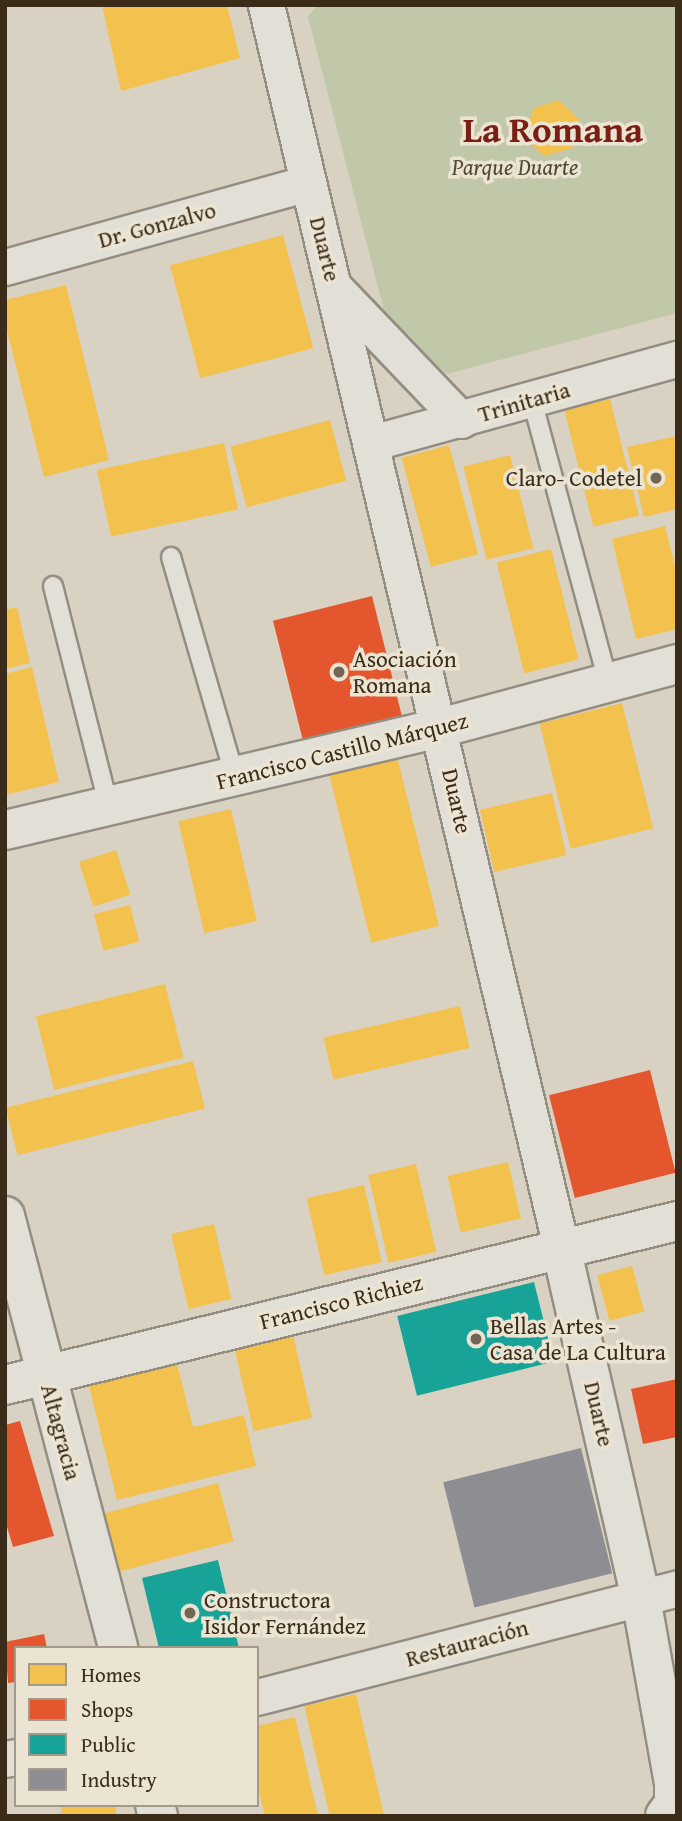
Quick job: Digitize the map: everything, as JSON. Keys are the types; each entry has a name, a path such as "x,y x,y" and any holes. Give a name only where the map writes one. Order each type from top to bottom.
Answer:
{"main road":[{"name":"Francisco Castillo Márquez","path":"5,830 440,728 677,664"},
{"name":"Altagracia","path":"5,1216 117,1646"},
{"name":"Francisco Richiez","path":"5,1385 561,1247 677,1221"},
{"name":"Duarte","path":"561,1247 659,1593 674,1804 665,1816"}],"street":[{"path":"270,21 295,5"},
{"name":"Duarte","path":"270,21 440,728 561,1247"},
{"name":"Dr. Gonzalvo","path":"5,267 309,183"},
{"path":"334,287 461,420"},
{"name":"Trinitaria","path":"371,443 677,359"},
{"name":"Restauración","path":"259,1696 659,1593"}],"lane":[{"path":"532,400 608,682"},
{"path":"172,557 235,777"},
{"path":"53,586 109,807"}],"green space":[{"name":"Parque Duarte","path":"317,5 677,5 677,313 447,374 388,326 308,17"}],"building: Homes":[{"path":"102,5 227,5 240,58 121,91"},
{"path":"559,100 580,120 572,148 544,156 523,136 534,108"},
{"path":"283,235 313,348 200,378 170,265"},
{"path":"66,285 109,460 44,477 5,323 5,300"},
{"path":"610,399 639,515 593,527 564,410"},
{"path":"330,420 346,481 247,508 231,447"},
{"name":"Claro- Codetel","path":"677,436 677,509 644,517 627,447"},
{"path":"224,443 238,510 111,537 97,470"},
{"path":"449,445 478,554 431,567 402,458"},
{"path":"510,455 533,548 487,560 463,467"},
{"path":"665,526 677,574 677,629 636,639 612,539"},
{"path":"551,549 579,660 524,673 497,563"},
{"path":"17,607 30,663 5,669 5,610"},
{"path":"32,667 59,782 5,795 5,674"},
{"path":"622,703 653,828 571,849 540,724"},
{"path":"397,757 439,926 371,943 329,774"},
{"path":"552,793 566,855 494,872 480,810"},
{"path":"231,809 257,921 204,933 178,821"},
{"path":"116,850 131,895 93,907 79,862"},
{"path":"130,905 139,942 103,951 94,914"},
{"path":"165,984 183,1058 54,1090 36,1016"},
{"path":"460,1006 470,1048 333,1079 324,1037"},
{"path":"193,1061 205,1109 18,1155 6,1108"},
{"path":"508,1162 521,1219 461,1232 448,1176"},
{"path":"416,1164 436,1252 389,1263 368,1175"},
{"path":"364,1185 382,1262 324,1275 307,1198"},
{"path":"214,1224 231,1299 188,1309 171,1234"},
{"path":"632,1266 644,1311 609,1321 597,1275"},
{"path":"293,1335 312,1418 254,1431 235,1348"},
{"path":"177,1364 193,1427 244,1415 256,1466 117,1500 89,1386"},
{"path":"218,1483 234,1541 121,1571 105,1513"},
{"path":"356,1694 384,1816 330,1816 304,1706"},
{"path":"295,1717 318,1816 265,1816 259,1792 259,1726"},
{"path":"61,1807 116,1807 116,1816 61,1816"}],"building: Shops":[{"name":"Asociación Romana","path":"372,596 403,722 304,747 273,621"},
{"path":"650,1070 676,1173 575,1198 549,1095"},
{"path":"677,1379 677,1437 643,1444 631,1389"},
{"path":"20,1421 54,1536 13,1547 5,1520 5,1425"},
{"path":"44,1634 47,1646 14,1646 14,1682 8,1683 5,1642"}],"building: Public":[{"name":"Bellas Artes - Casa de La Cultura","path":"534,1282 554,1362 417,1396 397,1316"},
{"name":"Constructora Isidor Fernández","path":"218,1560 239,1646 159,1646 142,1578"}],"building: Industry":[{"path":"581,1448 612,1573 474,1608 443,1482"}],"place":[{"name":"Claro- Codetel","path":"656,478"},
{"name":"Asociación Romana","path":"339,672"},
{"name":"Bellas Artes - Casa de La Cultura","path":"476,1339"},
{"name":"Constructora Isidor Fernández","path":"190,1613"}],"district":[{"name":"La Romana","path":"553,129"}]}
